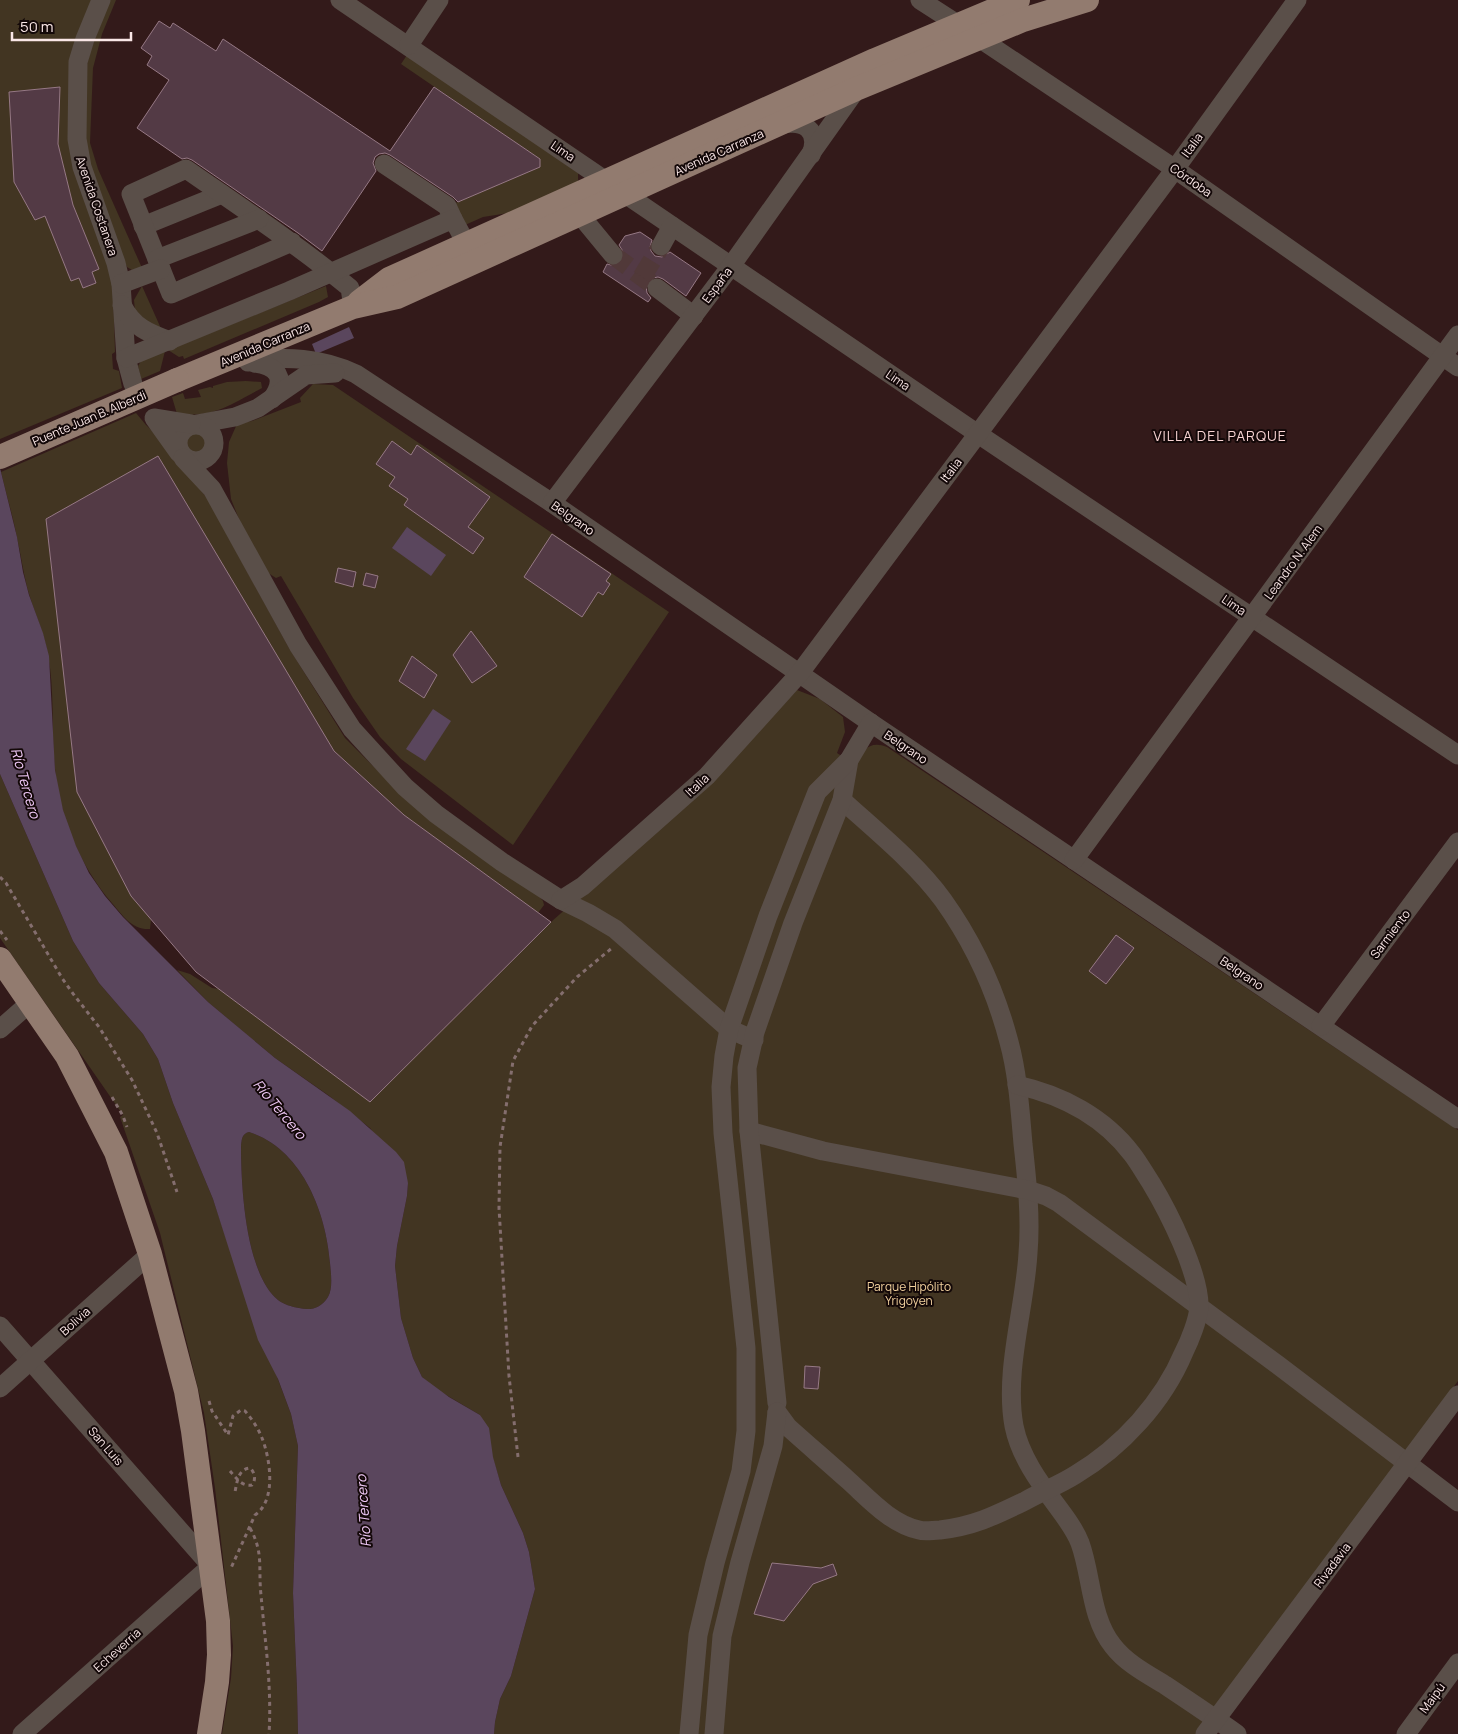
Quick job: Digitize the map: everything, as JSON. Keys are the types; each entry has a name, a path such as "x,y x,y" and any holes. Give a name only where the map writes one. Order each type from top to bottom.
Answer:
{"main road":[{"name":"Avenida Carranza","path":"353,307 389,279 875,60 1018,0"},
{"name":"Avenida Carranza","path":"177,380 353,307 397,297 856,89 979,38 1057,8 1087,0"},
{"name":"Puente Juan B. Alberdi","path":"0,457 177,380"},
{"path":"0,959 67,1056 116,1152 150,1254 186,1391 218,1621 219,1655 217,1682 209,1734"}],"street":[{"name":"Avenida Costanera","path":"101,0 84,38 78,62 77,139 82,167 116,263 121,284 126,358 133,384"},
{"name":"Lima","path":"340,0 409,45 978,434 1458,756"},
{"path":"409,45 439,0"},
{"name":"Córdoba","path":"920,0 1175,169 1458,367"},
{"name":"Italia","path":"561,900 584,886 707,776 799,674 1175,169 1297,0"},
{"name":"España","path":"552,503 731,266 811,155 875,60"},
{"path":"774,127 790,122 800,123 807,127 812,133 814,140 811,155"},
{"path":"384,164 447,206 466,245"},
{"path":"292,242 171,294 131,194 186,169 292,242 331,273 338,295 353,307"},
{"path":"143,226 222,194"},
{"path":"580,214 613,255"},
{"path":"121,284 159,264 259,219"},
{"path":"126,358 331,273 453,219"},
{"path":"661,246 672,226"},
{"path":"657,288 694,316"},
{"path":"122,305 127,316 139,327 170,341"},
{"name":"Leandro N. Alem","path":"1074,860 1253,618 1458,335"},
{"name":"Belgrano","path":"248,362 270,358 318,362 336,366 356,374 552,503 871,723 1458,1118"},
{"path":"220,363 248,362 263,364 272,368 277,373 279,384 272,399"},
{"path":"181,456 178,436 194,424 235,417 258,408 306,375 331,372 356,374"},
{"path":"214,449 210,430 150,413 181,456 212,489 298,645 352,729 405,787 431,809 502,862 561,900 588,913 614,929 729,1030 754,1040"},
{"path":"212,489 210,472 214,449 219,434 235,417"},
{"path":"181,456 198,463 214,449"},
{"path":"689,1734 698,1635 715,1563 741,1471 747,1406 746,1348 723,1124 722,1070 729,1030 768,916 817,792 848,760 871,723"},
{"path":"714,1734 722,1636 740,1562 773,1446 777,1407 749,1130 747,1068 754,1040 793,924 842,800 848,760"},
{"path":"842,800 914,867 942,898 966,936 999,1008 1010,1044 1017,1085 1028,1190 1029,1245 1027,1279 1013,1368 1011,1402 1019,1446 1027,1463 1074,1530 1080,1544 1099,1620 1112,1645 1129,1662 1211,1727 1237,1734"},
{"name":"Sarmiento","path":"1321,1026 1458,842"},
{"path":"0,1029 30,1002"},
{"path":"747,1406 751,1397 761,1392 771,1395 788,1427 886,1513 908,1527 920,1531 948,1529 986,1520 1074,1476 1109,1450 1158,1399 1175,1372 1190,1339 1199,1307 1196,1286 1186,1252 1164,1203 1133,1155 1116,1135 1074,1104 1055,1096 1017,1085"},
{"path":"749,1130 823,1151 1028,1190 1046,1196 1059,1203 1373,1436 1458,1502"},
{"name":"Bolivia","path":"0,1388 150,1254"},
{"name":"San Luis","path":"0,1326 211,1566"},
{"name":"Rivadavia","path":"1211,1727 1458,1395"},
{"name":"Echeverria","path":"22,1734 211,1566"},
{"name":"Maipú","path":"1406,1734 1458,1663"}],"path":[{"path":"0,878 6,883 62,978 99,1027 132,1080 157,1133 177,1192"},
{"path":"518,1457 509,1376 498,1208 500,1147 513,1061 532,1026 538,1019 577,977 625,938"},
{"path":"230,1471 238,1480 244,1485 254,1484 253,1470 241,1473 238,1480 235,1492"},
{"path":"250,1527 260,1551 260,1593 270,1694 269,1734"}],"green space":[{"path":"0,0 92,0 70,66 113,289 115,352 112,354 113,369 119,371 122,388 0,439","holes":["60,87 58,144 73,205 99,269 92,272 96,283 83,288 79,278 71,280 45,216 35,220 14,182 9,92"]},
{"path":"110,0 116,0 102,34 93,68 90,143 98,169 142,268 132,270 127,267 118,248 85,154 86,68 91,49"},
{"path":"407,55 578,173 578,183 515,212 483,217 465,225 453,204 540,167 540,159 401,64"},
{"path":"142,286 163,333 159,333 135,311 134,300"},
{"path":"326,286 328,297 319,302 184,359 183,356 179,357 168,350"},
{"path":"165,351 160,371 141,379 138,366 141,361"},
{"path":"227,382 261,382 262,388 231,405 212,412 190,415 177,414 172,397 183,393 185,399 201,397 198,390 213,388 213,386"},
{"path":"313,384 333,385 669,612 513,845 401,759 380,737 353,698 281,576 276,578 265,571 245,534 231,499 227,463 229,442 237,424 252,421 301,402 300,398"},
{"path":"136,413 162,440 207,498 289,648 345,738 410,803 539,896 544,905 538,913 404,815 334,751 151,919 150,929 138,927 128,921 90,873 73,840 67,823 55,769 48,655 27,587 14,522 1,472","holes":["52,515 62,529 52,574 49,545 51,537 46,519"]},
{"path":"196,429 206,433 210,443 206,453 196,457 186,453 182,443 186,433"},
{"name":"Parque Hipólito Yrigoyen","path":"797,690 820,699 843,717 845,732 837,753 857,766 861,755 867,748 876,745 887,747 1458,1130 1458,1381 1196,1734 494,1734 500,1699 511,1676 535,1589 529,1552 523,1533 501,1485 480,1415 436,1389 422,1377 413,1358 401,1318 395,1266 408,1183 370,1128 328,1095 275,1058 208,1002 177,970 190,974 212,988 219,989 370,1101 551,922 708,783"},
{"path":"0,774 73,941 99,983 143,1034 158,1059 173,1103 213,1199 236,1268 291,1414 298,1446 293,1593 298,1734 222,1734 231,1678 233,1646 215,1488 204,1413 160,1233 120,1117 123,1115 0,938"},
{"path":"249,1132 268,1140 283,1152 297,1167 317,1204 328,1243 331,1289 328,1297 315,1308 303,1309 278,1300 267,1287 258,1270 247,1227 242,1182 241,1145 242,1138"}],"water":[{"path":"349,327 354,338 316,354 312,344"},
{"name":"Río Tercero","path":"0,468 17,537 23,572 49,656 55,770 63,810 76,846 89,873 123,917 208,1002 275,1058 350,1111 396,1152 404,1162 408,1183 407,1196 395,1266 401,1318 413,1358 422,1377 449,1397 480,1415 489,1428 493,1457 501,1485 523,1533 529,1552 535,1589 511,1676 500,1699 494,1734 298,1734 293,1593 298,1446 291,1414 278,1379 258,1340 213,1199 173,1103 158,1059 143,1034 99,983 73,941 0,774","holes":["249,1132 268,1140 297,1167 317,1204 323,1223 328,1243 331,1285 328,1297 315,1308 296,1308 278,1300 267,1287 258,1270 252,1250 244,1205 241,1143 244,1135"]},
{"path":"407,527 446,555 431,576 392,548"},
{"path":"433,709 451,721 425,761 406,749"}],"building":[{"path":"159,21 170,28 173,23 216,51 223,39 390,151 434,87 540,159 540,167 458,202 390,155 385,153 379,154 375,157 373,163 376,171 322,251 192,160 182,159 137,128 169,80 147,65 152,56 141,48"},
{"path":"60,87 58,144 73,205 99,269 92,272 96,283 83,288 79,278 71,281 45,216 35,220 14,182 9,92"},
{"path":"640,232 652,240 650,247 655,256 662,257 670,252 701,273 686,296 658,277 648,281 646,286 647,293 651,298 648,302 603,272 607,264 615,266 620,264 624,253 619,245 625,236"},
{"path":"392,441 411,455 417,445 490,497 468,527 484,538 473,554 404,505 408,499 389,486 395,477 376,464"},
{"path":"158,456 334,751 404,815 551,922 370,1102 196,972 131,896 77,792 46,519"},
{"path":"552,534 611,574 606,581 610,584 603,595 598,592 582,617 524,577"},
{"path":"338,568 356,572 353,587 335,582"},
{"path":"366,573 378,576 375,588 363,585"},
{"path":"471,631 497,666 472,683 453,655"},
{"path":"412,656 437,675 424,698 399,681"},
{"path":"1116,935 1134,948 1106,984 1089,971"},
{"path":"805,1366 820,1367 818,1389 804,1388"},
{"path":"772,1563 821,1568 833,1564 837,1575 813,1584 784,1621 754,1614"}],"tunnel":[{"path":"642,277 661,246"},
{"path":"613,255 657,288"}],"district":[{"name":"VILLA DEL PARQUE","path":"1220,435"}]}
